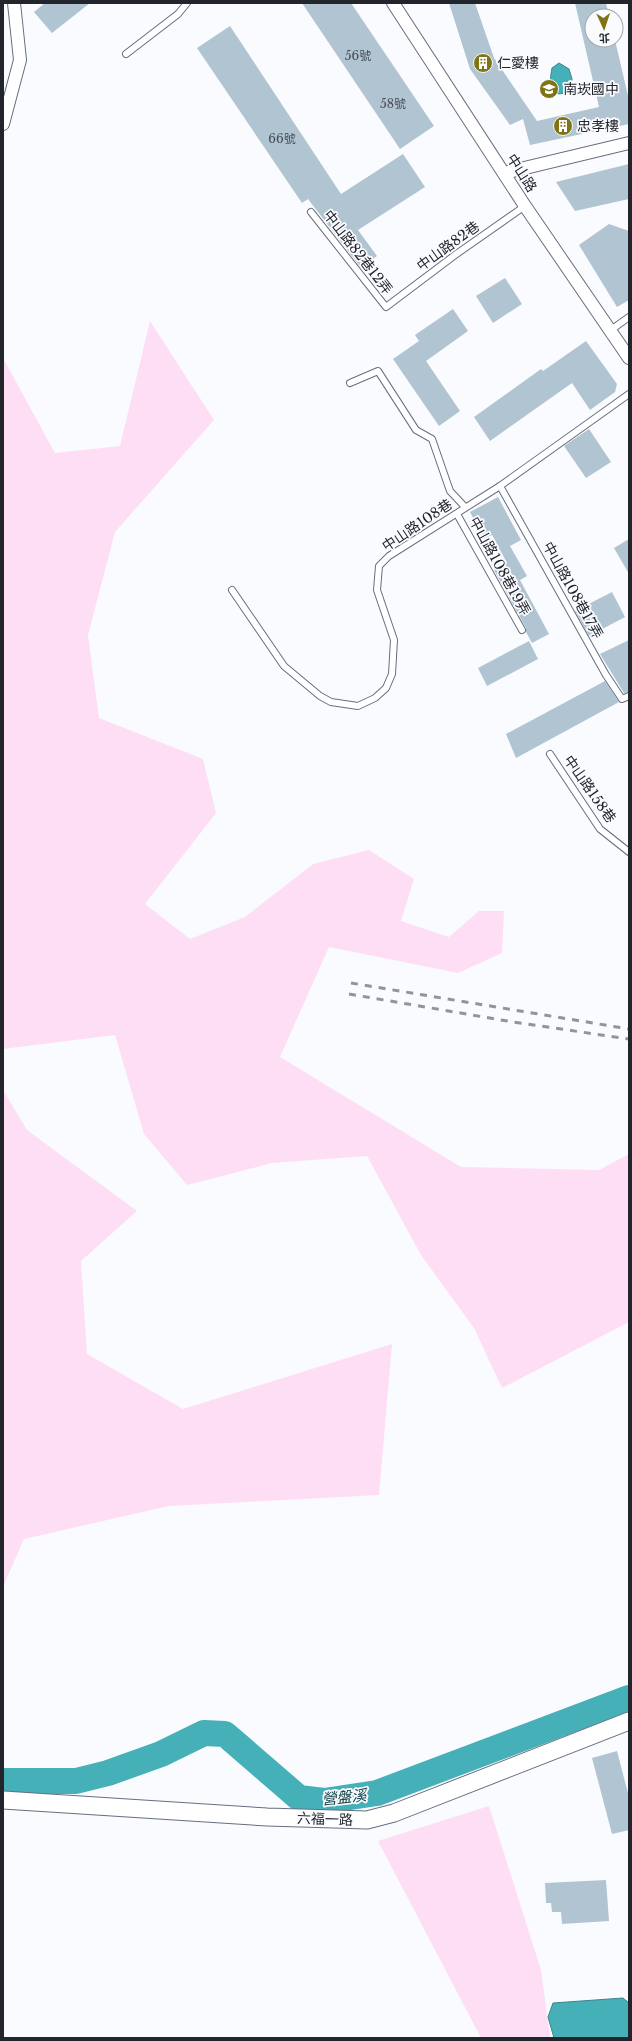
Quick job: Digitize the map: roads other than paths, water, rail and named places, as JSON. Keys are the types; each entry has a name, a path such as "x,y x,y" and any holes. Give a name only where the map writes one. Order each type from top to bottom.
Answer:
{"street":[{"path":"3,124 20,60 14,3"},
{"name":"中山路","path":"393,3 525,206 629,358"},
{"path":"504,173 629,143"},
{"name":"六福一路","path":"3,1800 251,1816 367,1820 394,1813 629,1721"}],"lane":[{"path":"126,54 178,14 187,3"},
{"name":"中山路82巷","path":"386,307 455,255 525,206"},
{"name":"中山路82巷12弄","path":"311,212 386,307"},
{"path":"611,330 629,317"},
{"path":"350,383 378,371 416,430 432,439 450,491 465,507"},
{"name":"中山路108巷","path":"232,590 284,666 320,696 331,702 358,706 375,698 386,688 392,674 394,640 377,590 378,566 389,556 500,486 629,394"},
{"name":"中山路108巷17弄","path":"500,486 606,675 622,699 629,696"},
{"name":"中山路108巷19弄","path":"457,514 522,630"},
{"name":"中山路158巷","path":"550,754 600,828 629,852"}],"water":[{"path":"559,63 569,69 572,79 570,89 565,93 558,94 553,88 551,79 552,68"},
{"path":"623,1998 629,2003 629,2038 554,2038 548,2017 553,2003"}],"waterway":[{"name":"營盤溪","path":"3,1781 76,1781 108,1773 161,1754 204,1733 225,1734 299,1798 324,1801 377,1793 629,1698"}],"railway":[{"path":"351,983 629,1029"},
{"path":"349,994 513,1022 629,1039"}],"place":[{"name":"仁愛樓","path":"483,63"},
{"name":"南崁國中","path":"549,89"},
{"name":"忠孝樓","path":"563,126"}]}
